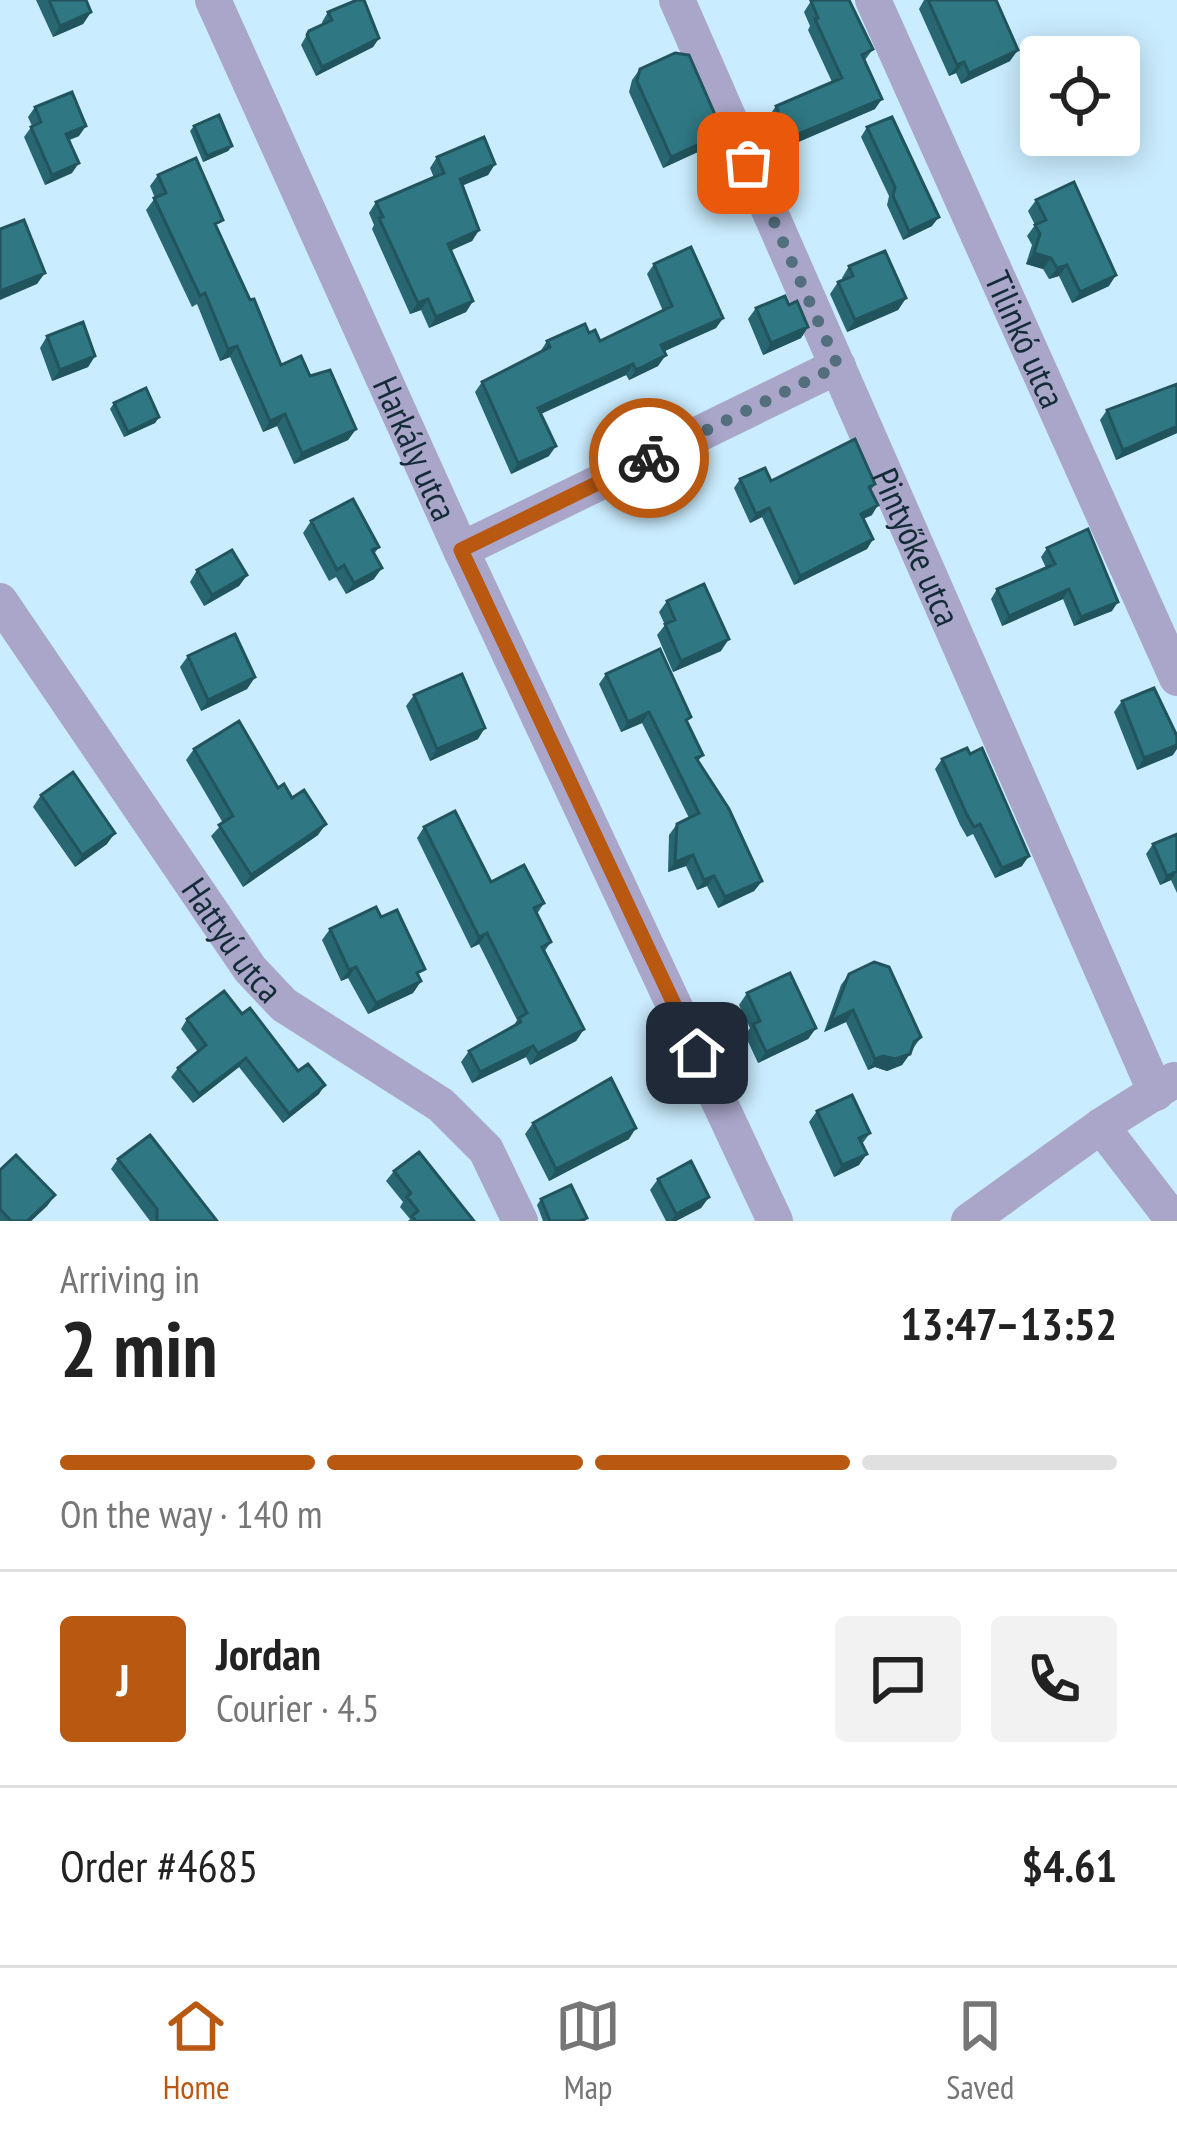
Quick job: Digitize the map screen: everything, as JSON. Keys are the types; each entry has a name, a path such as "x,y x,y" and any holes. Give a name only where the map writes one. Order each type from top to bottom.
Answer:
{"street":[{"name":"Harkály utca","path":"213,0 461,550 776,1221"},
{"name":"Pintyőke utca","path":"677,0 838,366 1167,1086"},
{"name":"Tilinkó utca","path":"873,0 1177,678"},
{"path":"461,550 838,366"},
{"name":"Hattyú utca","path":"0,601 250,969 284,1005 442,1105 486,1150 520,1221"},
{"path":"969,1221 1101,1126 1167,1086"},
{"path":"1101,1126 1174,1221"}],"building":[{"path":"49,0 86,0 91,12 60,26"},
{"path":"364,0 379,38 322,67 309,31 332,20 328,12"},
{"path":"814,0 849,0 873,49 862,55 882,99 789,138 776,106 842,78 815,19"},
{"path":"928,0 996,0 1018,50 969,73 964,62 957,65"},
{"path":"675,53 689,55 723,133 671,157 637,81 640,69"},
{"path":"72,92 86,126 66,134 79,163 52,175 31,127 41,122 35,107"},
{"path":"219,115 232,146 207,156 194,126"},
{"path":"892,117 939,217 909,231 867,127"},
{"path":"484,137 495,164 460,179 479,230 448,244 473,301 436,317 428,299 418,303 376,202 444,173 437,157"},
{"path":"196,158 223,220 215,224 281,365 301,356 310,376 330,370 356,429 302,453 285,414 270,421 237,346 228,349 205,293 200,296 154,198 166,193 158,175"},
{"path":"1074,182 1116,275 1080,292 1067,265 1057,268 1051,258 1034,253 1040,234 1035,225 1046,220 1036,200"},
{"path":"24,220 45,273 0,291 0,229"},
{"path":"691,247 723,318 661,345 666,355 636,370 633,364 538,408 556,446 518,463 482,382 550,347 547,341 585,324 600,341 672,306 654,264"},
{"path":"885,251 906,298 855,320 838,282 853,276 849,266"},
{"path":"785,296 789,305 797,301 808,327 771,343 756,308"},
{"path":"83,322 95,356 60,370 47,336"},
{"path":"1177,384 1177,426 1123,450 1107,410"},
{"path":"146,388 159,417 128,432 114,403"},
{"path":"855,439 875,484 869,487 878,505 861,514 873,539 800,576 769,508 756,514 740,479 765,468 771,481"},
{"path":"353,499 379,547 372,550 382,568 354,583 344,565 337,570 311,521"},
{"path":"1088,529 1118,602 1081,617 1069,589 1009,616 997,589 1055,564 1047,548"},
{"path":"232,550 247,575 212,595 197,570"},
{"path":"704,584 729,639 681,661 665,624 675,620 667,601"},
{"path":"235,634 255,677 208,700 188,656"},
{"path":"660,649 691,717 686,720 703,755 696,758 729,809 762,881 725,897 714,876 704,880 693,855 675,862 677,824 699,813 649,712 628,722 606,674"},
{"path":"462,674 485,728 437,749 414,695"},
{"path":"1154,688 1177,745 1144,758 1122,701"},
{"path":"239,721 278,788 284,784 292,798 304,790 326,824 251,875 219,825 233,816 194,749"},
{"path":"967,748 970,754 982,748 1029,856 1002,868 980,824 974,827 967,815 942,759"},
{"path":"73,772 115,833 82,855 41,795"},
{"path":"455,811 491,882 524,865 544,903 534,908 551,942 542,947 584,1029 538,1053 533,1046 480,1072 469,1051 521,1022 519,1018 527,1013 487,933 479,937 424,827"},
{"path":"1177,834 1177,871 1167,876 1153,844"},
{"path":"376,907 381,917 397,910 425,969 417,973 421,981 376,1003 356,967 349,970 330,929"},
{"path":"874,962 889,967 921,1037 910,1054 895,1059 875,1059 853,1010 831,1021 849,974"},
{"path":"790,973 816,1028 766,1052 753,1024 760,1021 747,993"},
{"path":"224,991 242,1014 250,1008 298,1071 308,1064 325,1085 289,1114 246,1058 199,1094 178,1068 206,1045 187,1019"},
{"path":"611,1078 636,1128 556,1169 533,1123"},
{"path":"852,1095 870,1133 859,1138 867,1154 842,1165 817,1111"},
{"path":"150,1135 217,1221 157,1221 157,1209 118,1159"},
{"path":"419,1152 474,1221 416,1221 412,1216 418,1211 407,1197 411,1193 394,1171"},
{"path":"16,1155 55,1195 27,1221 11,1221 0,1209 0,1170"},
{"path":"691,1161 709,1197 676,1214 658,1179"},
{"path":"571,1185 587,1218 550,1221 541,1199"}],"way so far":[{"path":"649,458 838,366 748,163"}],"route":[{"path":"649,458 461,550 697,1053"}]}
